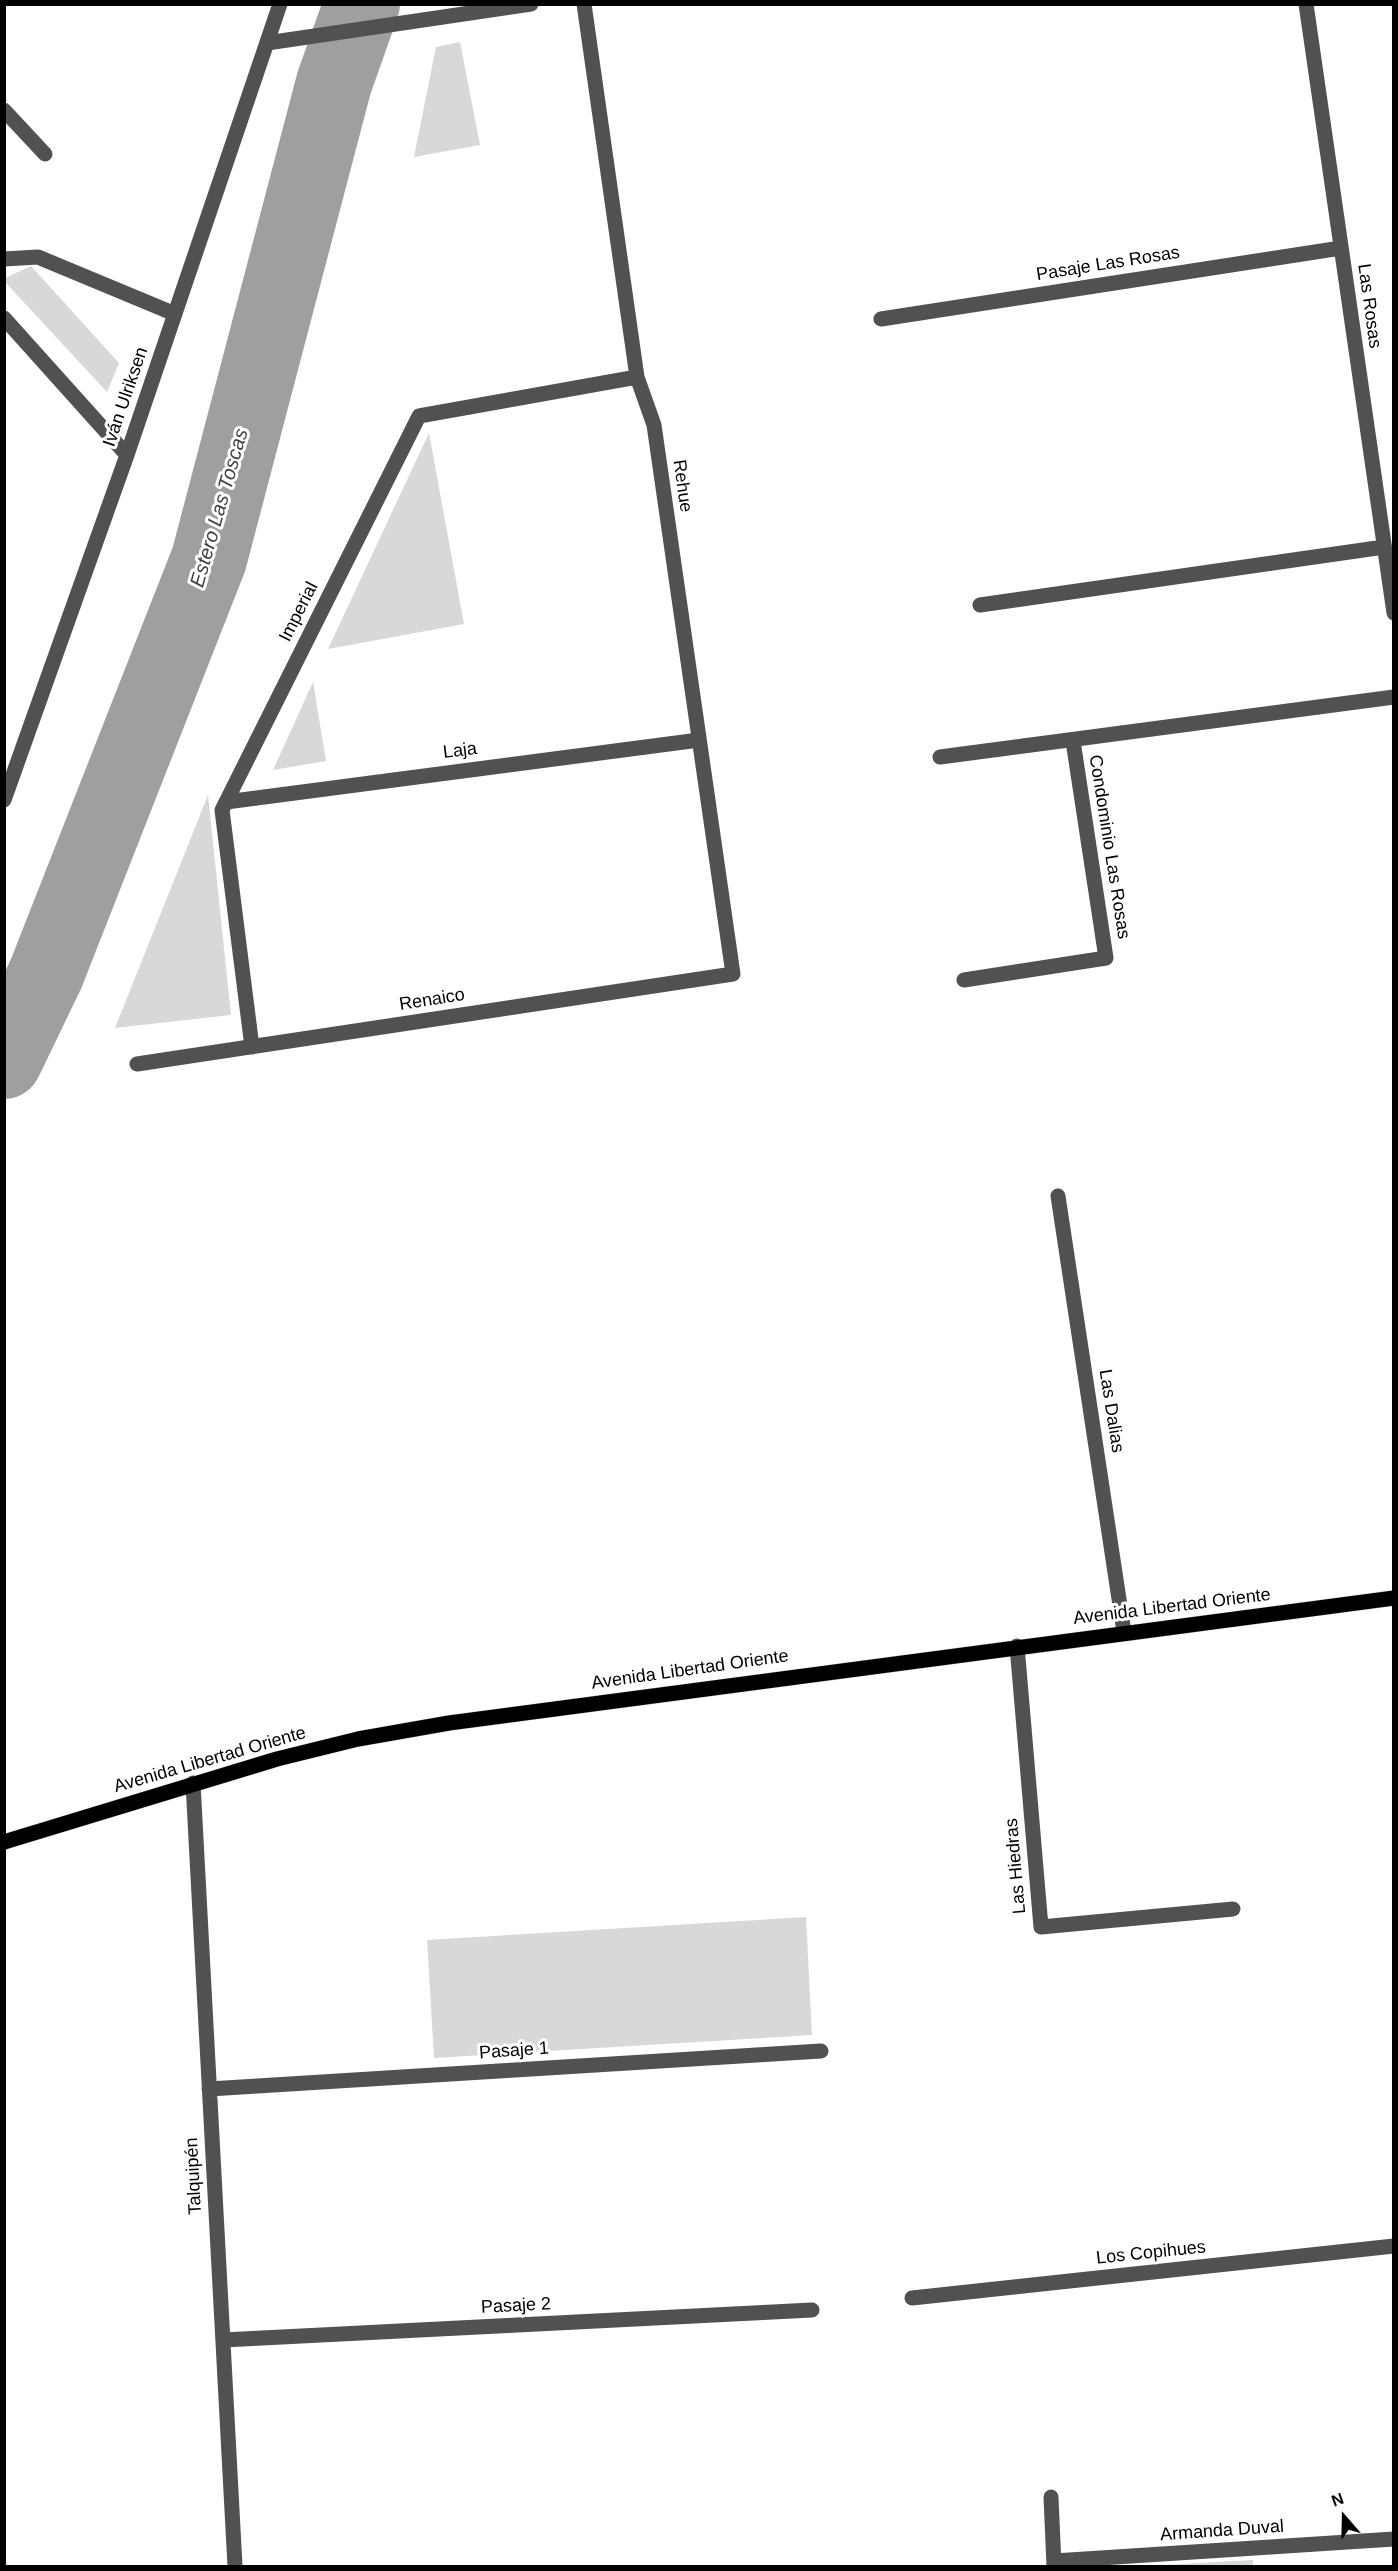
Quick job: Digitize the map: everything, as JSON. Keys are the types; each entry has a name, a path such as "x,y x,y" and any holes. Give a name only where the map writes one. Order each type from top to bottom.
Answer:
{"main road":[{"name":"Avenida Libertad Oriente","path":"4,1842 193,1783 358,1739 449,1723 1017,1646 1394,1598"}],"street":[{"name":"Iván Ulriksen","path":"5,799 127,455 280,4"},
{"path":"267,43 531,4"},
{"name":"Rehue","path":"584,4 637,376 654,425 733,974"},
{"name":"Las Rosas","path":"1306,4 1394,613"},
{"path":"4,110 45,154"},
{"name":"Pasaje Las Rosas","path":"881,319 1341,248"},
{"path":"4,259 38,257 175,314"},
{"path":"4,318 127,455"},
{"name":"Imperial","path":"252,1047 222,810 419,416 637,376"},
{"path":"980,605 1384,548"},
{"name":"Condominio Las Rosas","path":"940,758 1394,696"},
{"name":"Laja","path":"226,802 699,740"},
{"name":"Condominio Las Rosas","path":"964,981 1106,958 1073,741"},
{"name":"Renaico","path":"137,1064 733,974"},
{"name":"Las Dalias","path":"1058,1196 1125,1632"},
{"name":"Las Hiedras","path":"1017,1646 1041,1927 1233,1909"},
{"name":"Talquipén","path":"193,1783 235,2566"},
{"name":"Pasaje 1","path":"209,2089 821,2051"},
{"name":"Los Copihues","path":"912,2298 1394,2246"},
{"name":"Pasaje 2","path":"223,2340 812,2310"},
{"path":"1050,2497 1054,2564"},
{"name":"Armanda Duval","path":"1054,2564 1394,2539"}],"shaded area":[{"path":"460,42 480,145 414,157 436,47"},
{"path":"31,266 119,363 107,392 5,282 5,278"},
{"path":"429,433 464,624 328,649"},
{"path":"313,682 326,761 273,770"},
{"path":"208,795 231,1015 115,1028"},
{"path":"806,1917 812,2035 434,2058 427,1940"},
{"path":"1252,2560 1253,2566 1145,2566"}],"waterway":[{"name":"Estero Las Toscas","path":"4,1061 46,974 209,559 334,83 362,4"}]}
